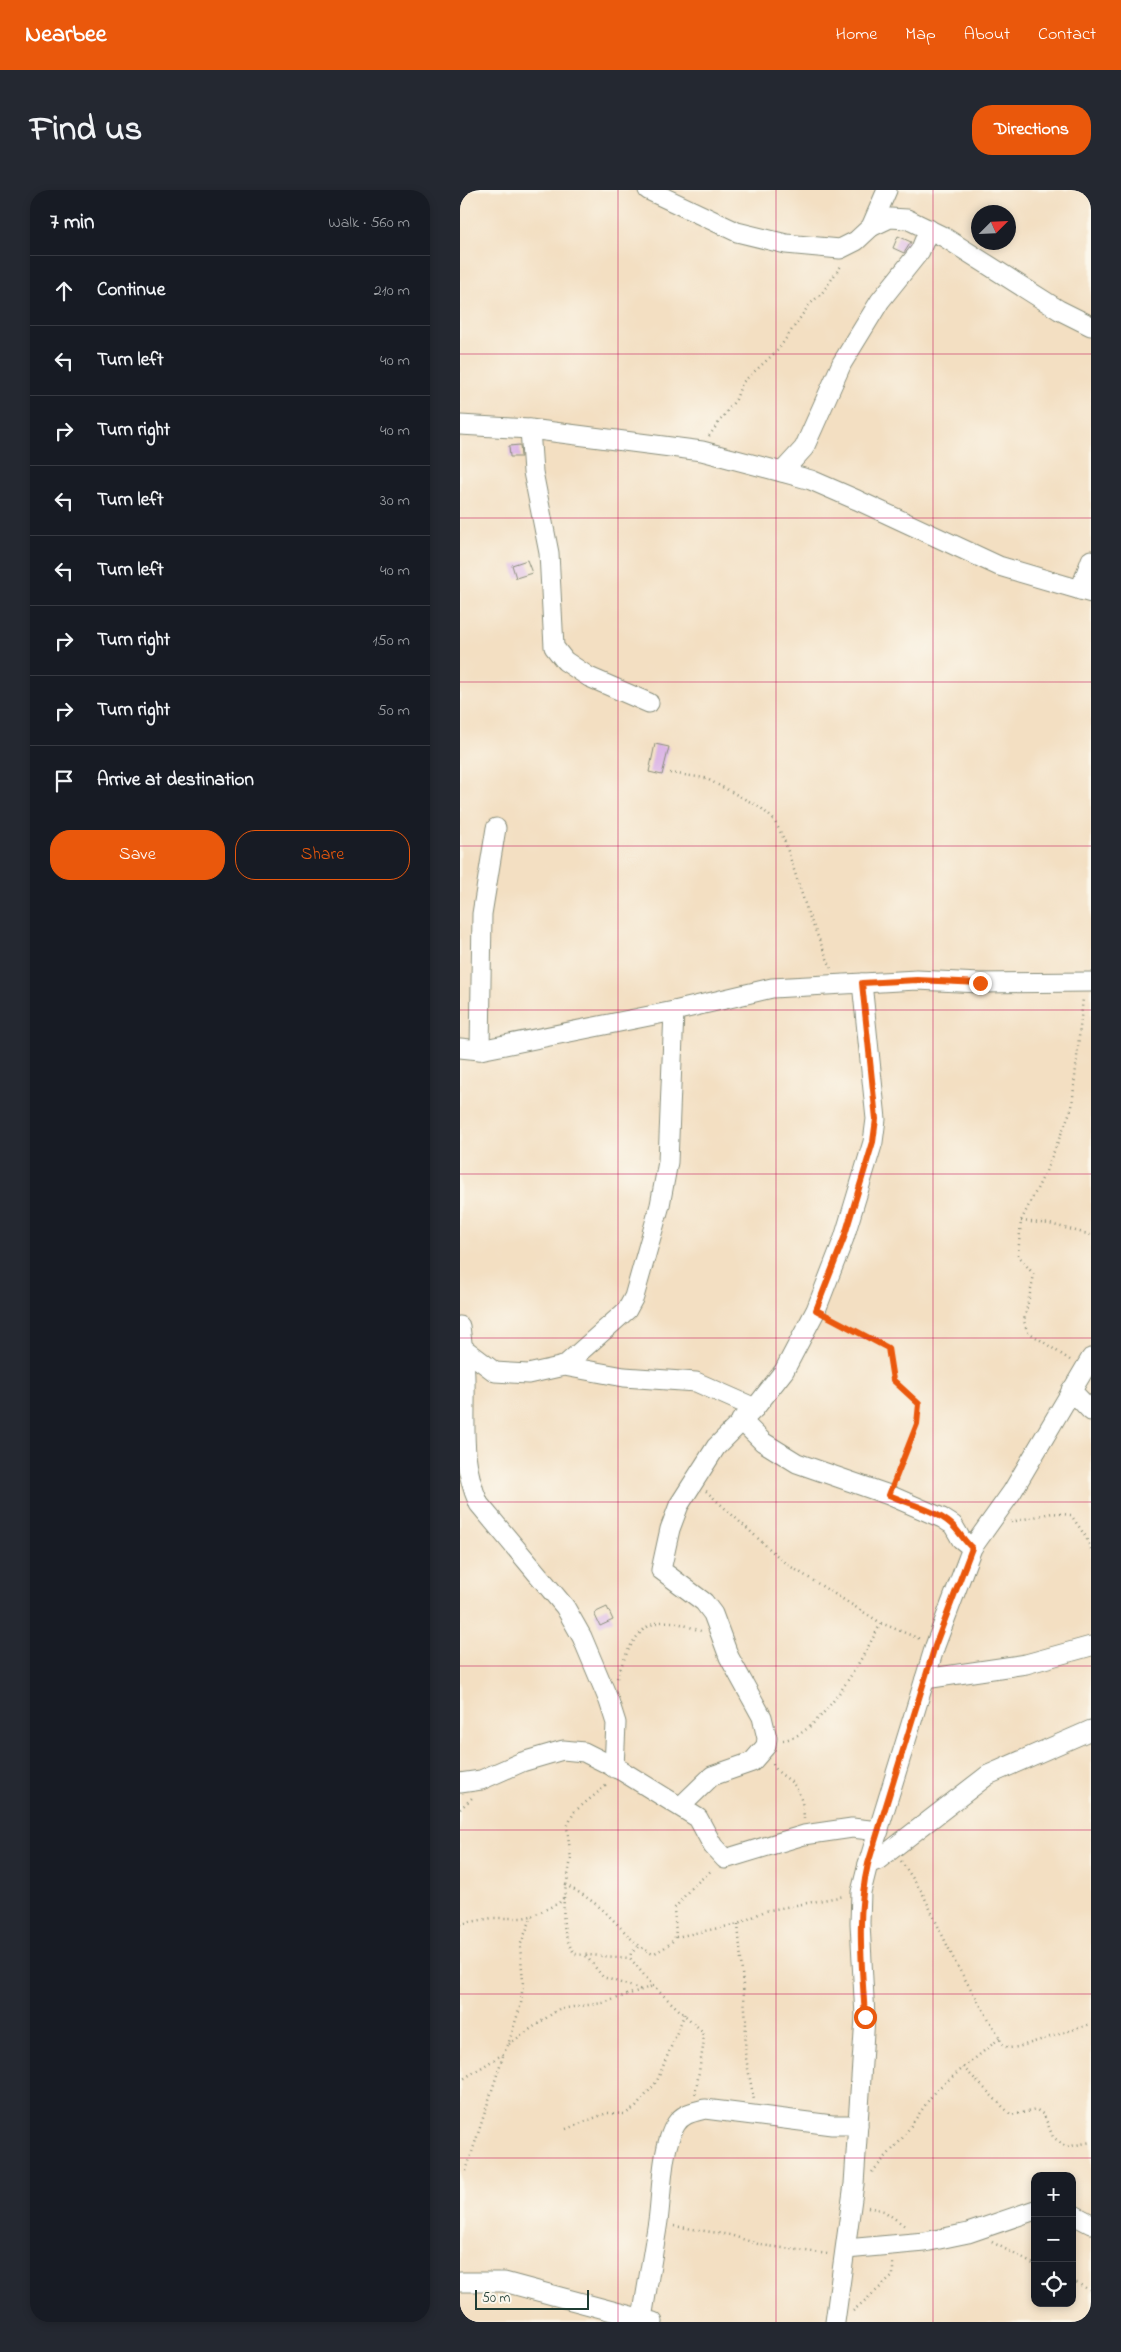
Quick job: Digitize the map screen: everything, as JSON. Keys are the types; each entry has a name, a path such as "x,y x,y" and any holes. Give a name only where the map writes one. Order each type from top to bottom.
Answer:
{"street":[{"path":"648,190 737,232 810,248 844,249 871,227 890,218 907,219 944,236 1059,310 1091,326"},
{"path":"871,227 887,190"},
{"path":"782,472 804,448 842,363 880,301 920,251 929,229"},
{"path":"460,425 530,429 702,451 782,472 810,480 850,496 999,566 1086,592 1091,560"},
{"path":"530,429 533,472 550,553 554,647 565,661 589,677 649,702"},
{"path":"480,1050 482,914 496,828"},
{"path":"460,1048 480,1050 674,1011 772,988 917,980 980,983 1086,982"},
{"path":"682,1806 712,1776 752,1762 767,1742 762,1717 729,1657 713,1614 704,1602 661,1570 670,1530 679,1505 716,1447 748,1414 784,1371 816,1310 844,1238 873,1142 876,1119 862,983"},
{"path":"564,1366 627,1310 634,1297 660,1205 668,1162 674,1011"},
{"path":"460,1326 465,1378 466,1466 470,1484 479,1504 565,1608 582,1637 609,1701 616,1723 618,1769"},
{"path":"462,1347 495,1372 528,1374 564,1366 624,1377 696,1382 748,1414 763,1442 797,1463 889,1495 942,1518 953,1525 962,1539 972,1548"},
{"path":"842,2319 845,2253 854,2184 865,2017 860,1923 861,1892 868,1864 935,1646 972,1548 1012,1492 1087,1364"},
{"path":"1071,1390 1091,1411"},
{"path":"926,1679 1026,1664 1091,1646"},
{"path":"868,1864 878,1860 988,1775 1091,1730"},
{"path":"460,1783 481,1780 522,1762 563,1750 584,1752 618,1769 682,1806 698,1818 714,1846 725,1859 804,1835 852,1828 879,1831"},
{"path":"460,2282 504,2282 647,2321 668,2144 675,2125 681,2117 705,2109 832,2125 858,2125"},
{"path":"845,2253 893,2244 925,2242 968,2233 1031,2211"},
{"path":"1076,2216 1091,2224"}],"path":[{"path":"702,451 710,435 736,398 742,383 778,350 809,305 822,293 844,263 851,244"},
{"path":"670,772 705,778 760,807 774,820 784,839 808,913 839,985"},
{"path":"1086,982 1072,1107 1046,1171 1021,1220 1018,1255 1034,1275 1024,1321 1027,1331 1087,1364"},
{"path":"1021,1220 1050,1224 1091,1235"},
{"path":"816,1310 888,1348 893,1380 919,1404 917,1424 889,1495"},
{"path":"694,1480 785,1563 881,1623 935,1646"},
{"path":"987,1526 1052,1513 1071,1515 1086,1537 1091,1549"},
{"path":"609,1701 632,1642 644,1629 671,1622 722,1637"},
{"path":"804,1835 804,1815 799,1792 794,1785 776,1770 767,1742 791,1739 813,1725 855,1672 881,1623"},
{"path":"618,1769 574,1812 567,1827 571,1859 565,1884 563,1929 567,1943 575,1954 630,1958 653,1986 685,2013 702,2031 704,2041 692,2112"},
{"path":"892,1848 922,1892 956,1964 1000,2038 1001,2044 1008,2048 1018,2047 1091,2024"},
{"path":"565,1884 581,1893 611,1917 638,1947 653,1954 672,1944 676,1936 674,1909 691,1888 725,1859"},
{"path":"676,1936 738,1924 765,1910 861,1892"},
{"path":"460,1924 492,1918 532,1916 559,1903 564,1897"},
{"path":"466,2171 520,2004 523,1981 520,1946 532,1916"},
{"path":"738,1924 746,2021 745,2053 754,2102 761,2115"},
{"path":"630,1958 631,1953 638,1947"},
{"path":"586,1956 603,1977 644,1991"},
{"path":"508,2045 559,2009 603,2003 644,1991 653,1986"},
{"path":"566,2130 607,2113 625,2114 636,2107 657,2081 685,2013"},
{"path":"854,2184 873,2171 901,2140 935,2091 1000,2038"},
{"path":"460,2081 503,2054"},
{"path":"963,2067 1011,2115 1038,2110 1044,2116 1053,2137 1066,2147 1091,2142"},
{"path":"852,2204 884,2211 925,2242"},
{"path":"658,2222 730,2235 761,2244 845,2253"},
{"path":"968,2233 984,2238 1031,2263"},
{"path":"842,2319 893,2276 893,2244"},
{"path":"1076,2282 1091,2291"}],"building":[{"path":"898,236 911,242 904,253 893,248"},
{"path":"520,445 521,457 510,457 509,446"},
{"path":"527,560 532,573 516,578 512,565"},
{"path":"655,744 669,747 662,775 649,772"},
{"path":"607,1607 613,1620 600,1626 594,1613"}],"route":[{"path":"865,2017 860,1923 861,1892 935,1646 972,1548 962,1539 953,1525 942,1518 889,1495 917,1424 919,1404 893,1380 888,1348 816,1310 844,1238 873,1142 876,1119 862,983 917,980 980,983"}]}
